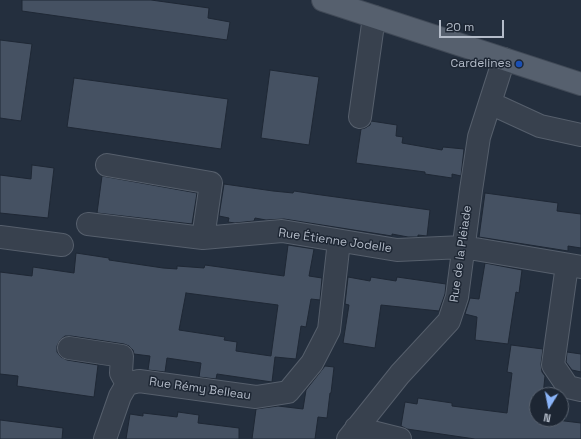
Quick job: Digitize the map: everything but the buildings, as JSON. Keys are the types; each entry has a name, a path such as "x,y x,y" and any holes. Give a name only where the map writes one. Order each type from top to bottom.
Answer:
{"main road":[{"path":"326,1 581,84"}],"street":[{"path":"360,117 374,17"},
{"name":"Rue de la Pléiade","path":"352,434 400,374 449,321 457,297 479,137 504,59"},
{"path":"490,103 540,126 581,135"},
{"path":"107,165 211,183 203,238"},
{"name":"Rue Étienne Jodelle","path":"88,224 203,238 282,231 397,250 463,247 574,266"},
{"path":"0,237 62,245"},
{"name":"Rue Rémy Belleau","path":"127,384 139,381 256,397 288,392 312,363 329,330 339,241"},
{"path":"574,266 553,365 568,387 581,390"},
{"path":"69,348 122,356 121,373 127,384 120,396 105,439"},
{"path":"352,434 400,439"}],"place":[{"name":"Cardelines","path":"519,64"}]}
